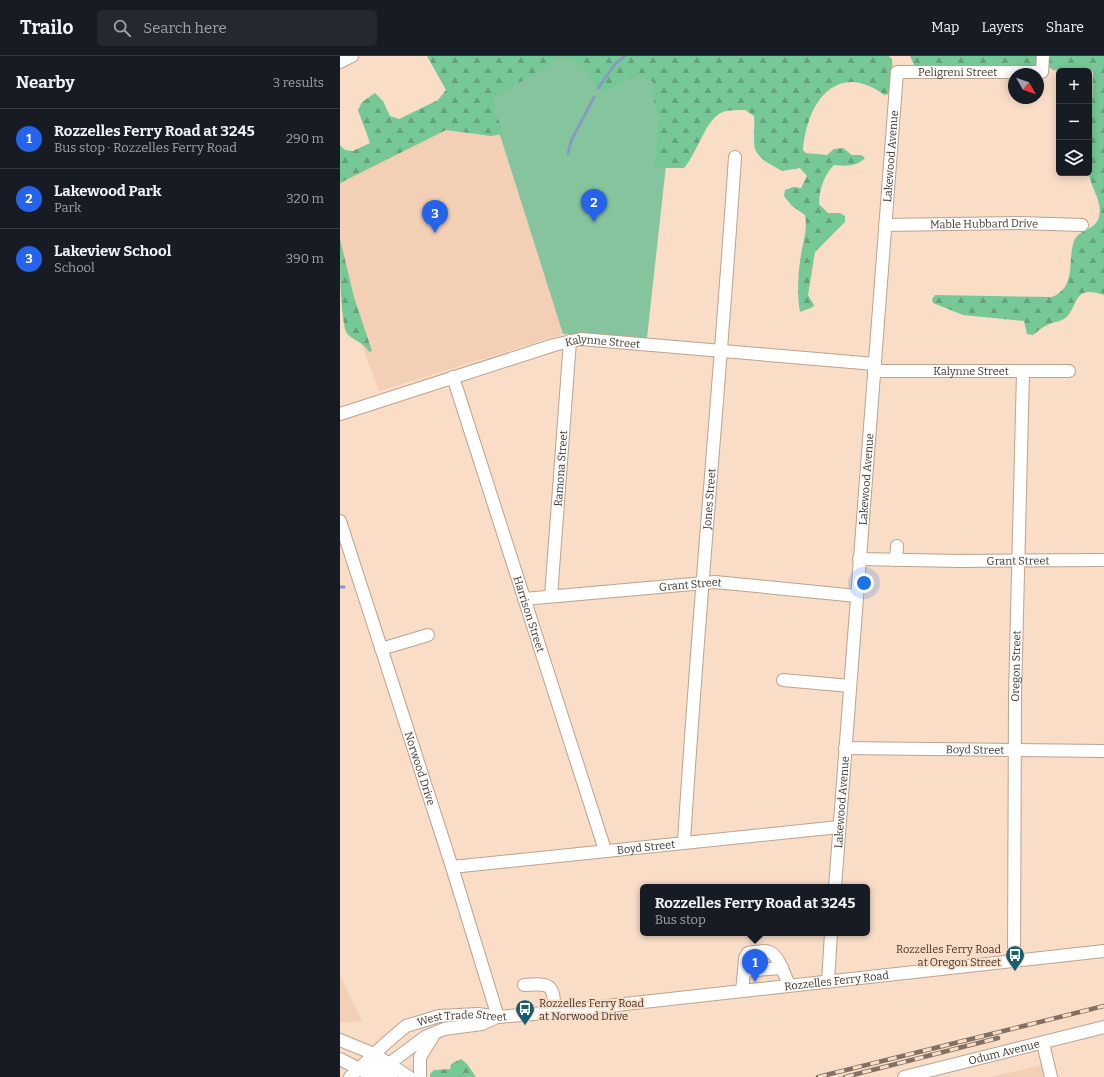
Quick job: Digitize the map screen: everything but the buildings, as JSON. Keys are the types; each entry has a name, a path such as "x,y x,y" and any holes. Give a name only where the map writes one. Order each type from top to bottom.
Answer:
{"street":[{"path":"340,62 352,56"},
{"name":"Peligreni Street","path":"897,72 1042,72 1043,56"},
{"name":"Lakewood Avenue","path":"835,884 897,72"},
{"name":"Jones Street","path":"684,842 702,583 722,351 735,157"},
{"name":"Mable Hubbard Drive","path":"885,225 1019,223 1082,225"},
{"name":"Kalynne Street","path":"340,414 453,377 570,341 581,339 722,351 874,367 1069,371"},
{"name":"Ramona Street","path":"551,596 570,341"},
{"name":"Oregon Street","path":"1014,961 1015,751 1023,371"},
{"name":"Harrison Street","path":"453,377 605,850"},
{"name":"Norwood Drive","path":"340,521 452,867 498,1016"},
{"path":"896,560 897,546"},
{"name":"Grant Street","path":"859,559 1018,561 1104,560"},
{"name":"Grant Street","path":"524,599 702,583 857,596"},
{"path":"381,649 428,635"},
{"path":"783,680 850,686"},
{"name":"Boyd Street","path":"845,748 1104,751"},
{"name":"Boyd Street","path":"452,867 605,850 840,827"},
{"path":"828,982 831,936"},
{"path":"742,991 745,958 748,953 768,950 776,955 789,985"},
{"name":"Rozzelles Ferry Road","path":"498,1016 556,1012 1104,951"},
{"path":"744,971 782,968"},
{"path":"524,985 546,984 550,986 554,992 556,1012"},
{"name":"West Trade Street","path":"350,1077 406,1026 439,1016 478,1014 498,1016"},
{"name":"West Trade Street","path":"377,1073 425,1037 444,1029 482,1024 498,1016"},
{"name":"Odum Avenue","path":"904,1077 1104,1027"},
{"path":"420,1077 420,1057 424,1048 430,1038 444,1029"},
{"path":"340,1040 374,1054 377,1073"},
{"path":"1043,1043 1051,1077"},
{"path":"340,1059 359,1068 367,1066 377,1073 391,1077"},
{"path":"377,1073 409,1077"}],"shaded area":[{"path":"487,94 563,334 379,391 340,287 340,180"},
{"path":"340,976 362,1021 340,1023"},
{"path":"1055,1062 1058,1077 990,1077"}],"green space":[{"path":"427,56 889,56 892,59 893,84 889,94 884,95 874,88 861,83 841,83 831,88 823,96 816,105 811,116 804,139 803,150 806,153 827,155 834,149 843,148 852,155 861,155 865,158 858,163 847,166 834,165 827,173 820,193 819,204 828,213 840,213 845,216 845,222 815,252 808,295 814,305 813,307 800,312 798,280 806,221 805,215 792,206 784,196 785,190 793,187 801,188 807,176 800,168 782,171 759,156 754,146 754,116 745,110 726,111 713,119 684,168 659,168 655,166 658,120 652,90 653,82 647,78 635,77 604,92 584,68 573,60 560,58 494,98 494,107 502,129 502,134 491,136 446,130 340,183 340,145 345,150 353,151 370,143 358,110 362,102 375,93 383,101 390,116 399,119 438,100 446,90"},
{"path":"551,56 678,56 647,338 563,334 487,94"},
{"path":"910,56 1039,56 1037,65 1032,68 924,68 914,65"},
{"path":"1049,56 1104,56 1104,295 1086,292 1077,299 1069,315 1060,321 1046,325 1033,335 1027,334 1024,321 963,315 933,303 932,299 935,295 1052,297 1060,293 1065,287 1070,273 1074,241 1076,237 1095,225 1100,211 1090,176 1092,176 1093,72 1092,68 1056,68 1056,70 1053,70 1049,67"},
{"path":"340,239 354,297 372,351 369,352 364,345 348,335 346,332 341,300"},
{"path":"461,1059 467,1064 476,1077 430,1077 430,1074 434,1070 450,1069 451,1064"}],"waterway":[{"path":"598,88 616,63 625,56"},
{"path":"568,154 571,141 594,97"}],"railway":[{"path":"818,1077 1104,1006"},
{"path":"845,1077 998,1038"}],"place":[{"name":"Lakewood Park","path":"594,222"},
{"name":"Lakeview School","path":"435,233"},
{"name":"Rozzelles Ferry Road at Oregon Street","path":"1015,972"},
{"name":"Rozzelles Ferry Road at 3245","path":"755,982"},
{"name":"Rozzelles Ferry Road at Norwood Drive","path":"525,1026"}]}
